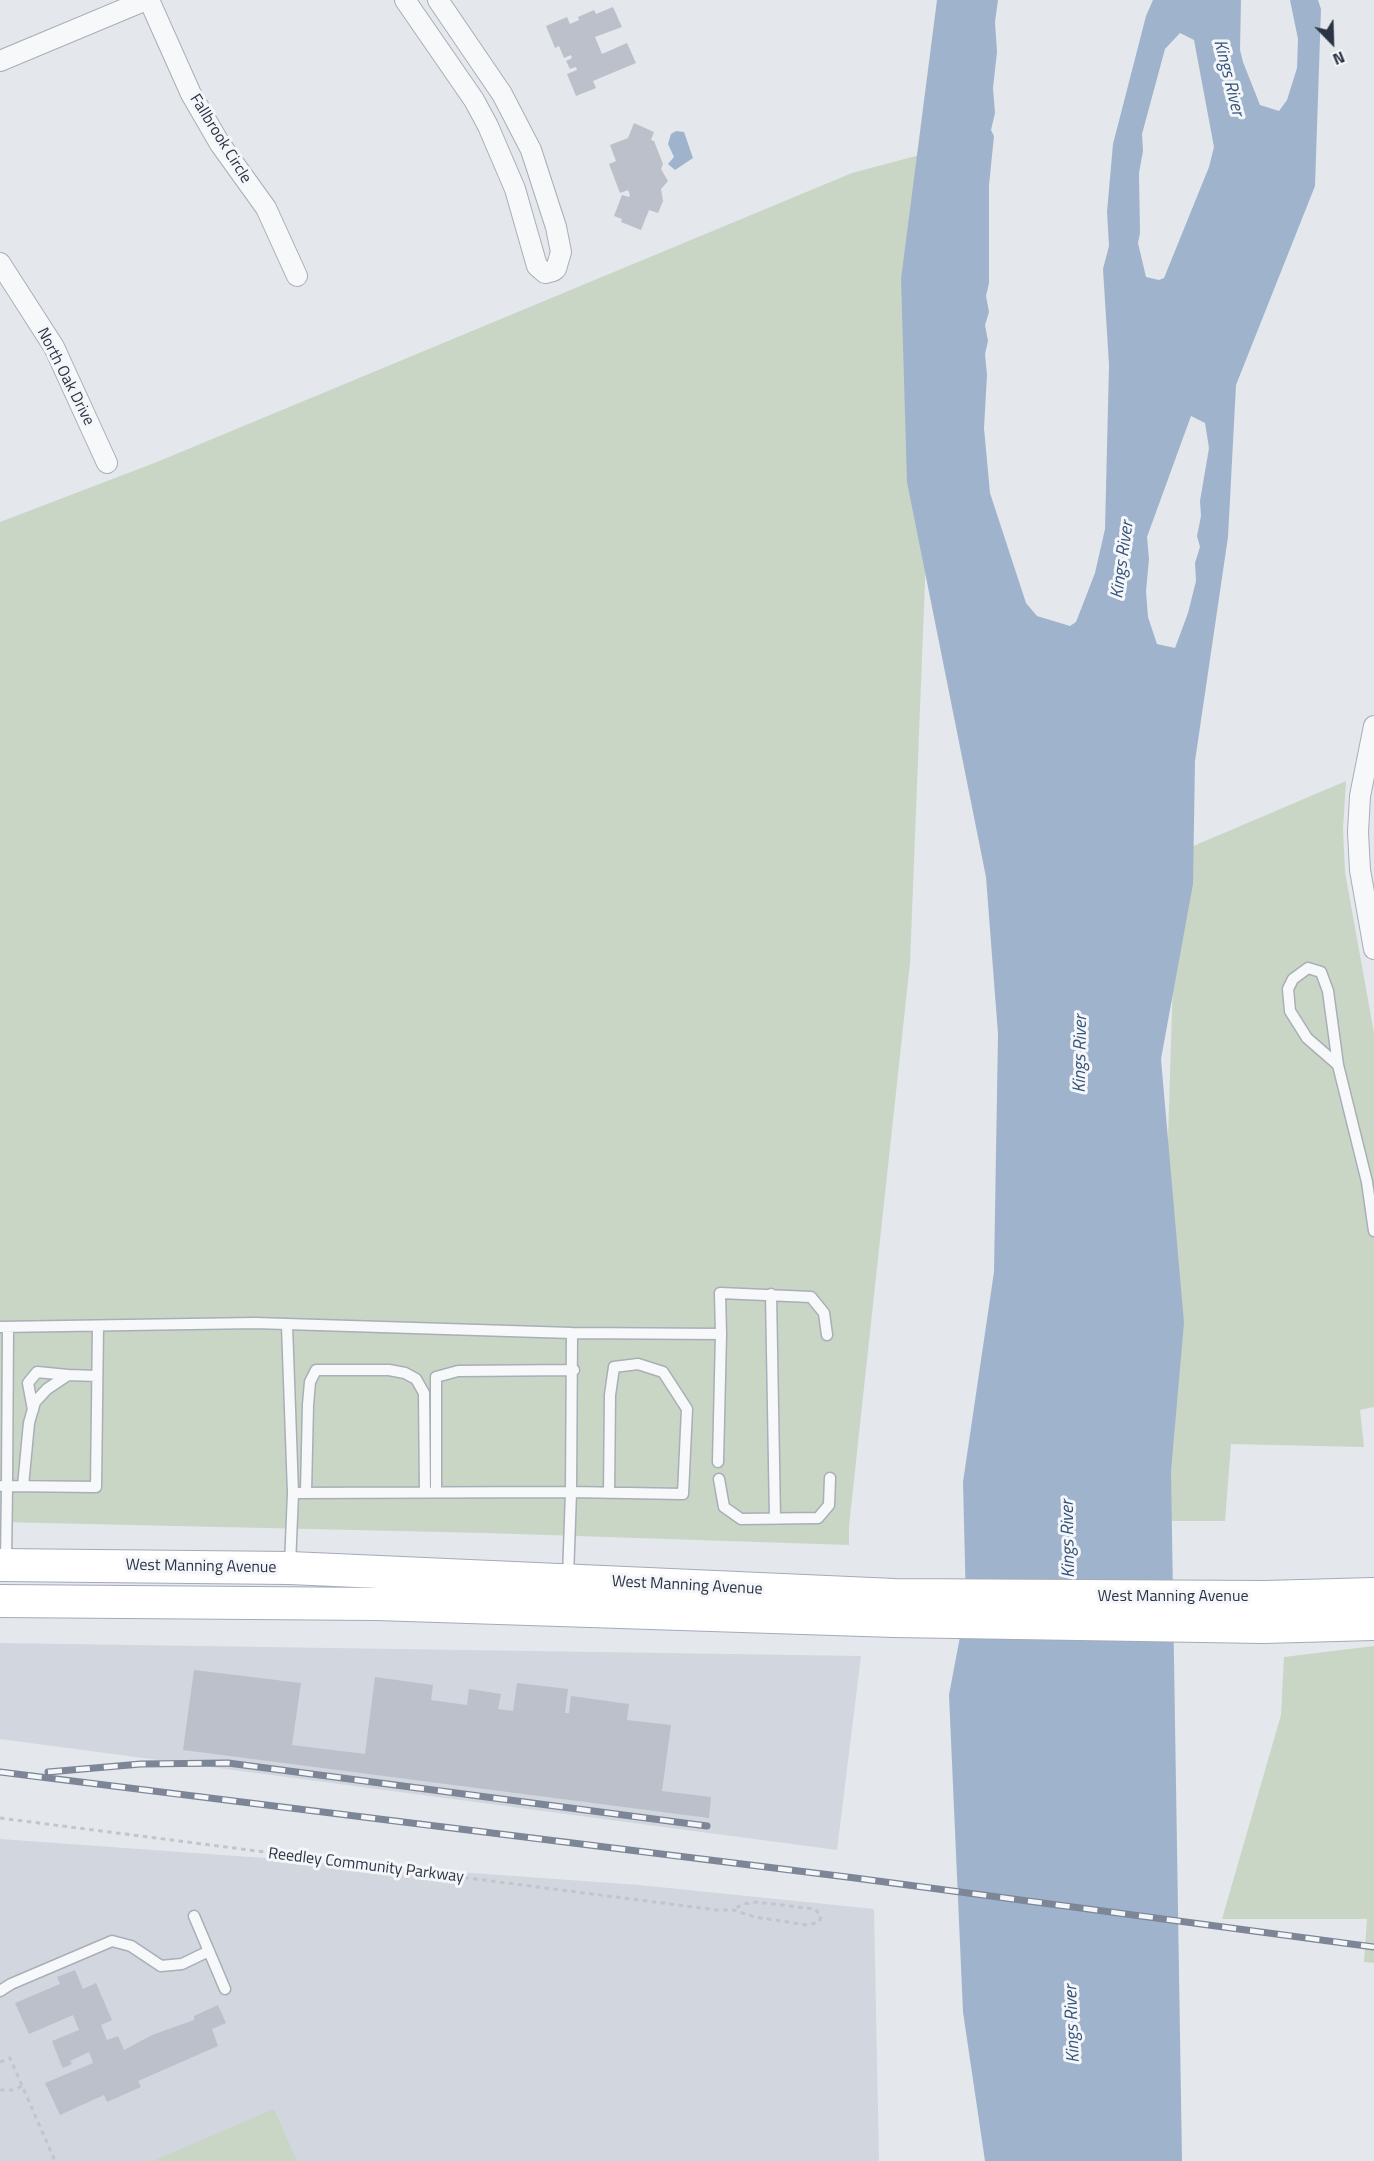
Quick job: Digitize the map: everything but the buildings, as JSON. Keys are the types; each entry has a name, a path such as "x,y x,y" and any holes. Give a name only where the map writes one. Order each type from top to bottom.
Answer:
{"main road":[{"name":"West Manning Avenue","path":"3,1565 290,1568 568,1580 894,1608"},
{"name":"West Manning Avenue","path":"1264,1612 1374,1594"},
{"name":"West Manning Avenue","path":"0,1601 1264,1612 1374,1624"}],"street":[{"path":"0,61 147,0"},
{"name":"Fallbrook Circle","path":"147,0 191,94 220,144 266,208 297,276"},
{"path":"405,0 458,74 484,117 514,189 537,266 545,273 553,271 556,269 561,252 556,227 531,150 502,94 438,0"},
{"name":"North Oak Drive","path":"0,263 54,348 107,463"},
{"path":"1374,726 1360,796 1358,832 1360,870 1374,949"}],"lane":[{"path":"1338,1065 1307,1038 1290,1011 1287,1000 1288,988 1293,979 1308,968 1321,972 1324,978 1338,1065 1367,1182 1374,1231"},
{"path":"718,1462 720,1293 811,1297 824,1313 827,1335"},
{"path":"771,1294 775,1519"},
{"path":"3,1565 4,1327 287,1325 572,1333 721,1334"},
{"path":"287,1325 293,1492 290,1568"},
{"path":"4,1486 96,1487 98,1326"},
{"path":"568,1580 574,1370 572,1333"},
{"path":"293,1492 683,1494 687,1409 663,1372 638,1364 614,1367 610,1395 609,1493"},
{"path":"306,1492 310,1382 315,1370 389,1370 416,1378 424,1393 431,1492"},
{"path":"431,1492 436,1377 458,1371 574,1370"},
{"path":"33,1410 28,1383 37,1372 98,1376"},
{"path":"23,1486 28,1423 35,1402 47,1389 68,1374"},
{"path":"719,1479 724,1507 741,1519 775,1519 818,1518 829,1505 830,1478"},
{"path":"194,1916 225,1989"},
{"path":"0,1991 11,1984 112,1941 131,1946 161,1966 182,1964 209,1951"}],"path":[{"name":"Reedley Community Parkway","path":"0,1818 717,1910 733,1910 755,1917 807,1925 819,1922 821,1916 815,1909 757,1902 743,1904 733,1910"},
{"path":"0,2062 10,2058 55,2161"},
{"path":"0,2090 8,2091 22,2086"}],"shaded area":[{"path":"0,1643 861,1656 837,1850 0,1739"},
{"path":"0,1839 639,1885 874,1909 879,2161 0,2161"}],"green space":[{"path":"942,149 910,963 849,1526 849,1545 486,1533 0,1522 0,522 157,462 852,173"},
{"path":"1346,781 1343,829 1345,872 1374,1033 1374,1407 1360,1410 1364,1447 1231,1444 1225,1521 1156,1521 1177,853"},
{"path":"1374,1646 1374,1963 1364,1962 1367,1919 1222,1919 1281,1715 1284,1657"},
{"path":"274,2109 297,2161 153,2161"}],"water":[{"name":"Kings River","path":"937,0 998,0 995,22 997,52 993,88 995,113 991,130 994,136 989,185 989,283 986,296 989,312 985,325 988,341 985,354 987,375 984,428 990,493 1026,603 1037,616 1070,626 1076,622 1095,573 1105,529 1109,365 1103,269 1109,246 1107,212 1113,144 1146,16 1153,0 1241,0 1240,50 1243,62 1260,105 1279,111 1287,100 1297,68 1298,39 1290,0 1318,0 1321,9 1315,186 1236,385 1228,537 1195,761 1193,884 1161,1059 1184,1323 1171,1471 1182,2161 985,2161 963,2012 949,1695 966,1605 963,1482 994,1272 998,1034 986,877 907,482 901,279","holes":["1180,33 1194,40 1214,147 1209,167 1164,278 1159,280 1146,277 1138,243 1142,134 1165,49","1191,416 1205,423 1209,448 1200,501 1201,516 1197,536 1200,547 1195,563 1196,581 1188,613 1175,648 1157,644 1148,617 1147,537"]},
{"path":"676,131 684,132 693,158 675,170 668,164 674,157 668,144 671,134"}],"railway":[{"path":"48,1772 141,1764 228,1763 707,1826"},
{"path":"0,1772 855,1878 1374,1947"}]}
